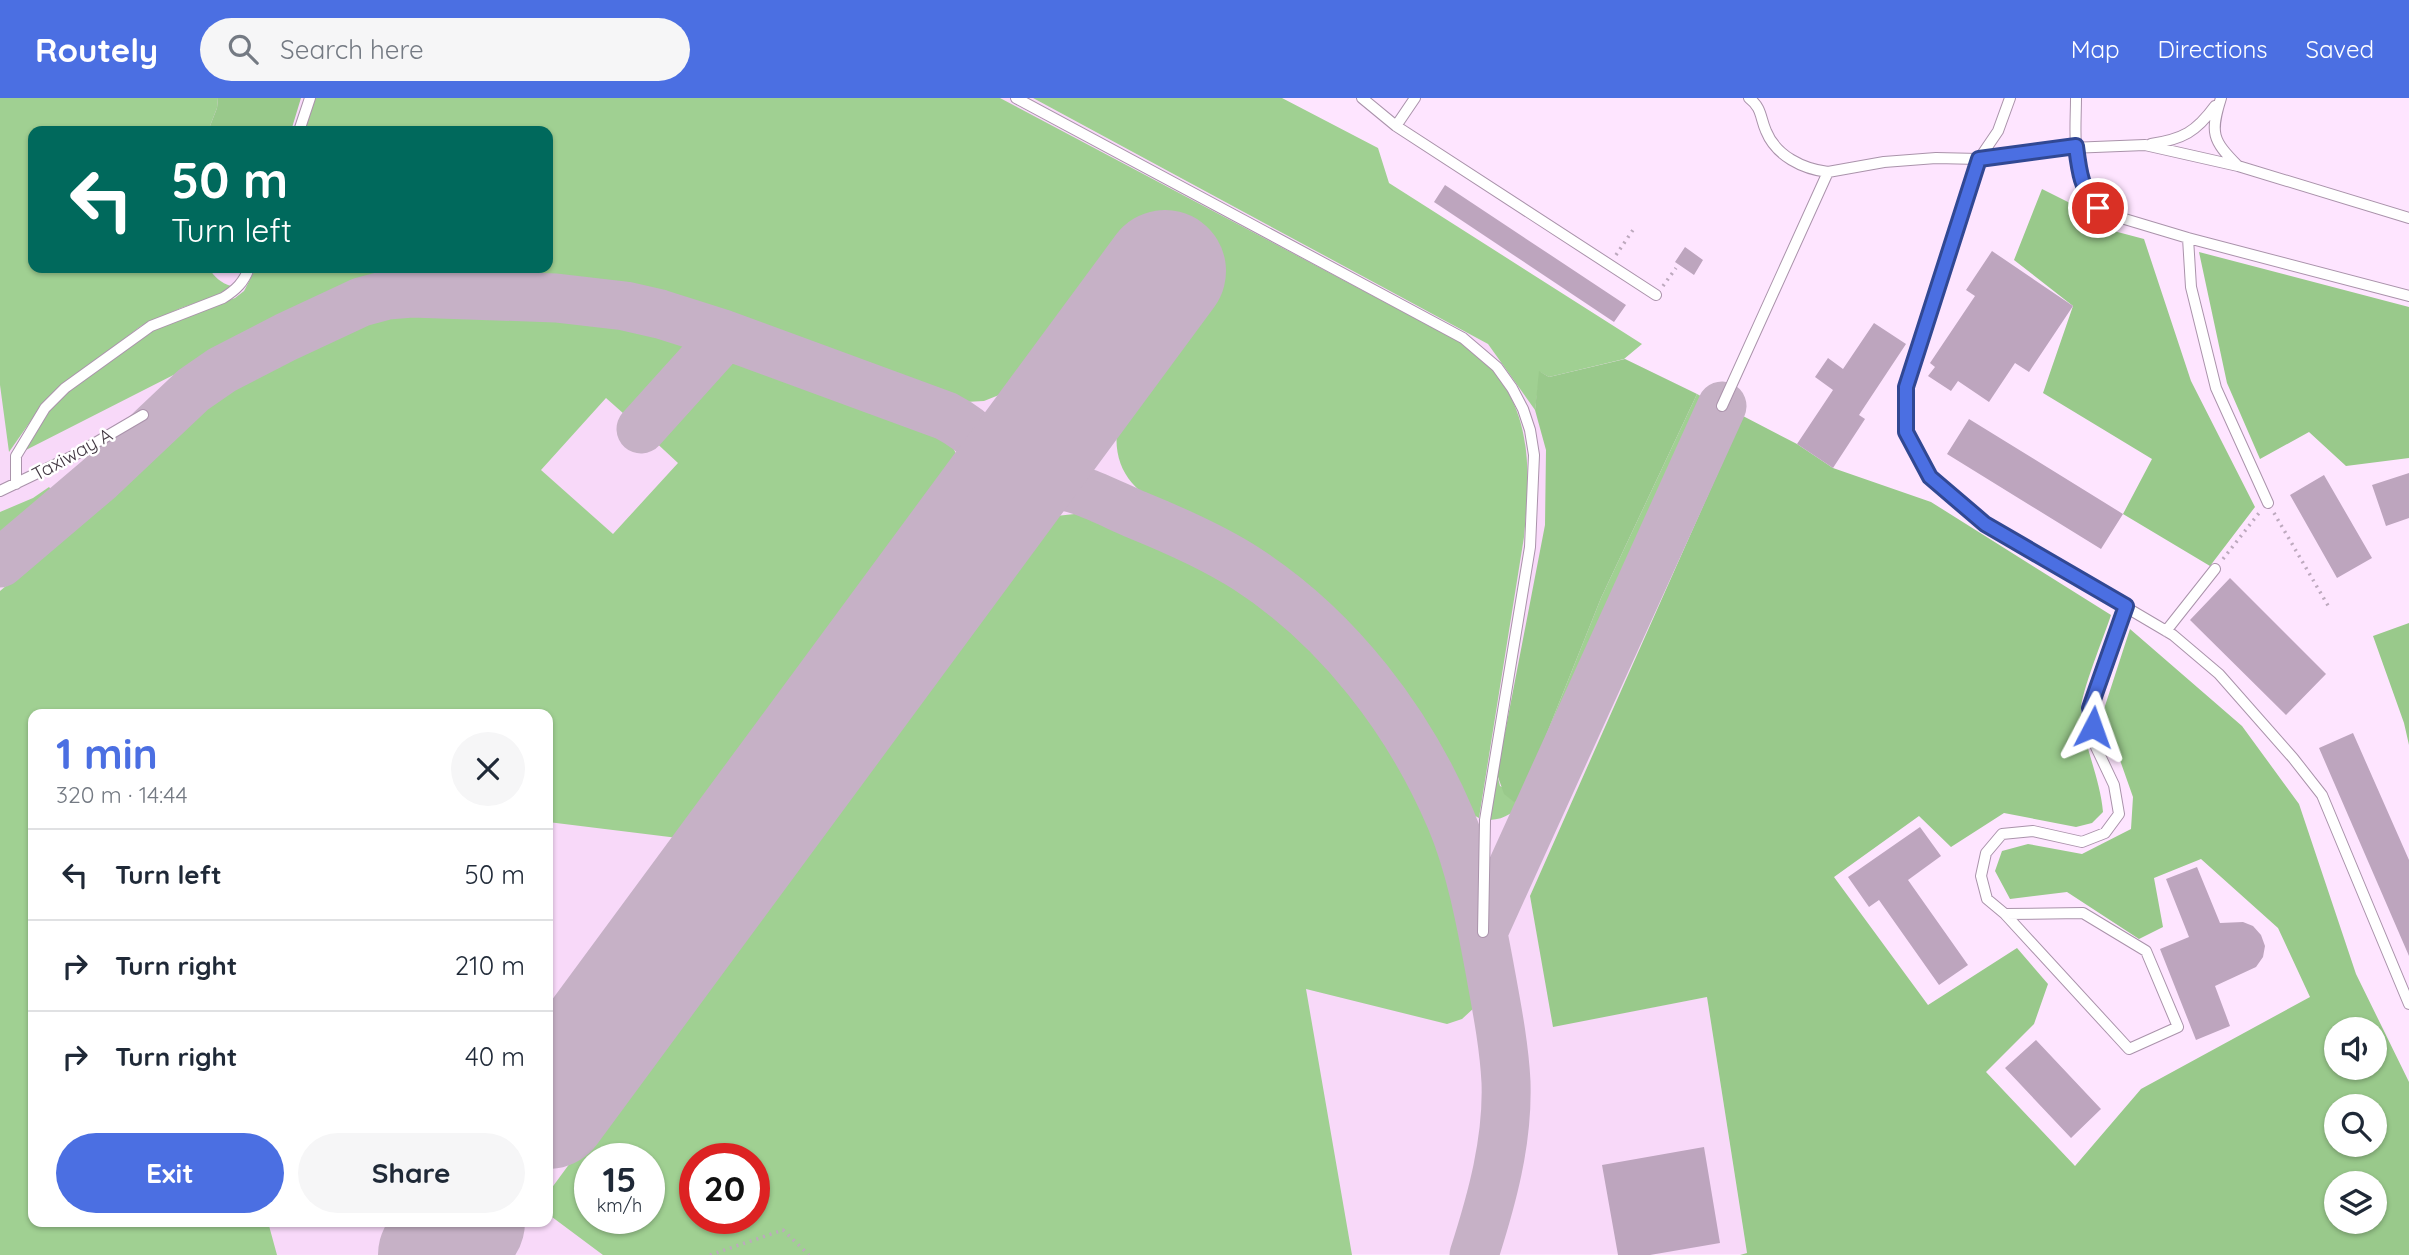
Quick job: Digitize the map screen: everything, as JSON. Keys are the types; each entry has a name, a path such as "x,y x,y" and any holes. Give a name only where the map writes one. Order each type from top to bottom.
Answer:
{"lane":[{"path":"301,126 310,98"},
{"path":"1016,98 1463,338 1497,367 1513,388 1530,430 1534,482 1530,547 1485,820 1483,932"},
{"path":"1362,98 1396,126 1656,295"},
{"path":"1396,126 1415,98"},
{"path":"2010,98 1998,131 1979,159 1906,387 1906,432 1930,477 1985,524 2166,631 2219,674 2293,758 2322,795 2409,1004"},
{"path":"2076,98 2079,174 2084,189 2098,208 2108,214 2188,238 2409,296"},
{"path":"1758,100 1767,134 1779,150 1809,169 1828,172 1884,162 1936,158 1979,159 2076,146 2145,145 2178,140 2202,124 2221,98"},
{"path":"2221,98 2213,122 2218,146 2238,166"},
{"path":"2145,145 2238,166 2409,218"},
{"path":"1722,406 1828,172"},
{"path":"2188,238 2191,287 2216,388 2268,503"},
{"path":"16,484 16,456 52,400 151,326 233,292 247,273"},
{"name":"Taxiway A","path":"0,491 73,456 143,415"},
{"path":"2166,631 2215,569"},
{"path":"2005,914 2083,914 2146,951 2178,1027 2129,1049 2005,914 1987,899 1981,876 1986,853 2002,834 2033,831 2082,842 2105,834 2119,814 2114,785 2096,747 2090,708 2126,606"}],"path":[{"path":"1609,265 1635,227"},
{"path":"1656,295 1676,268"},
{"path":"2215,569 2268,503 2330,609"},
{"path":"710,1255 783,1230 809,1255"}],"shaded area":[{"path":"0,98 1033,98 1549,377 1625,359 1743,416 1530,896 1554,1026 1707,997 1747,1254 0,1255"}],"green space":[{"path":"0,98 218,98 210,126 28,126 28,273 212,273 231,286 221,294 141,326 44,402 9,452 0,385"},
{"path":"218,98 301,98 293,126 210,126"},
{"path":"314,98 1000,98 1475,350 1508,392 1518,414 1527,460 1524,537 1479,818 1457,797 1433,749 1399,695 1365,653 1340,628 1260,561 1217,534 1159,505 1143,494 1130,480 1120,463 1117,442 1119,417 1209,292 1130,234 1023,378 1004,393 984,401 946,399 728,317 627,290 494,279 411,277 356,287 325,298 24,451 52,406 71,388 164,324 235,298 244,291 253,273 553,273 553,126 305,126"},
{"path":"1033,98 1282,98 1378,148 1389,183 1642,344 1624,359 1549,377 1540,372 1535,410 1488,344"},
{"path":"2042,189 2082,209 2110,230 2144,239 2191,381 2255,507 2210,566 2123,514 2152,459 2043,393 2073,306 2014,260"},
{"path":"2199,252 2409,307 2409,458 2346,466 2309,432 2260,459 2227,383"},
{"path":"392,312 575,316 686,339 690,354 633,422 606,398 541,470 613,534 678,463 650,437 698,379 732,355 939,431 953,447 960,466 686,839 553,823 553,709 28,709 28,1227 269,1227 277,1255 0,1255 0,591 106,502 158,447 205,403 249,375 349,325"},
{"path":"1625,359 1697,394 1601,598 1521,798 1514,802 1504,794 1497,774 1545,525 1546,450 1535,410 1539,371 1549,377"},
{"path":"1697,394 1704,398 1524,799 1510,814 1490,820 1497,774 1500,786 1521,798 1601,598"},
{"path":"1743,416 1797,444 1833,468 1931,502 2111,615 2088,678 2081,710 2103,812 2092,823 2076,827 2004,813 1951,847 1919,816 1834,877 1928,1005 2017,948 2048,984 2034,1024 1986,1072 2075,1166 2141,1089 2310,997 2278,928 2201,859 2154,878 2163,927 2139,939 2067,892 2010,899 1995,871 2002,851 2028,844 2082,854 2131,829 2133,797 2103,712 2130,629 2242,726 2299,804 2356,974 2377,1017 2324,1017 2324,1080 2387,1080 2387,1037 2409,1082 2409,1255 1740,1255 1747,1253 1707,997 1553,1027 1530,896"},
{"path":"49,487 54,493 0,537 0,512 33,498"},
{"path":"1084,513 1152,538 1214,570 1271,608 1321,653 1365,703 1402,760 1431,823 1454,892 1471,963 1475,1007 1462,1019 1447,1024 1306,989 1352,1255 603,1255 575,1234 665,1234 665,1143 585,1143 1038,526 1056,516"},
{"path":"2409,623 2409,745 2404,723 2373,636"},
{"path":"574,1158 574,1233 553,1218 553,1186"}],"building":[{"path":"1445,185 1626,305 1614,322 1434,202"},
{"path":"1685,247 1703,260 1694,275 1675,262"},
{"path":"1992,251 2073,306 2029,372 2015,363 1989,402 1958,381 1951,391 1928,376 1935,367 1930,363 1975,296 1966,290"},
{"path":"1874,323 1906,344 1859,415 1865,419 1833,468 1797,444 1833,390 1815,377 1828,358 1843,369"},
{"path":"1969,419 2123,514 2101,549 1947,454"},
{"path":"2409,473 2409,518 2386,526 2372,485"},
{"path":"2324,475 2372,558 2337,578 2290,495"},
{"path":"2230,578 2326,674 2286,715 2190,620"},
{"path":"2353,733 2409,860 2409,956 2319,748"},
{"path":"1920,827 1941,856 1908,880 1968,965 1939,985 1879,900 1869,907 1848,877"},
{"path":"2197,867 2220,923 2243,922 2253,926 2261,935 2265,946 2263,957 2256,967 2215,986 2230,1026 2196,1040 2160,949 2189,937 2166,879"},
{"path":"2036,1040 2101,1109 2071,1138 2005,1068"},
{"path":"1704,1147 1720,1243 1650,1255 1618,1255 1602,1165"}],"taxiway":[{"path":"0,563 100,478 193,390 222,370 361,302 387,295 412,293 556,298 625,306 660,314 720,333 946,416 966,428 984,444 995,465 995,488 982,519"},
{"path":"641,429 714,348 720,333"},
{"path":"1483,932 1722,406"},
{"path":"982,519 1002,501 1021,490 1039,485 1057,485 1094,496 1193,539 1247,569 1311,619 1367,679 1392,713 1434,783 1464,855 1482,928 1502,1038 1506,1082 1504,1126 1493,1191 1474,1255"}],"runway":[{"path":"553,1101 1165,271"},
{"path":"439,1255 460,1227"}],"route":[{"path":"2093,727 2090,708 2126,606 1985,524 1930,477 1906,432 1906,387 1979,159 2076,146 2079,174 2084,189 2098,208"}]}
